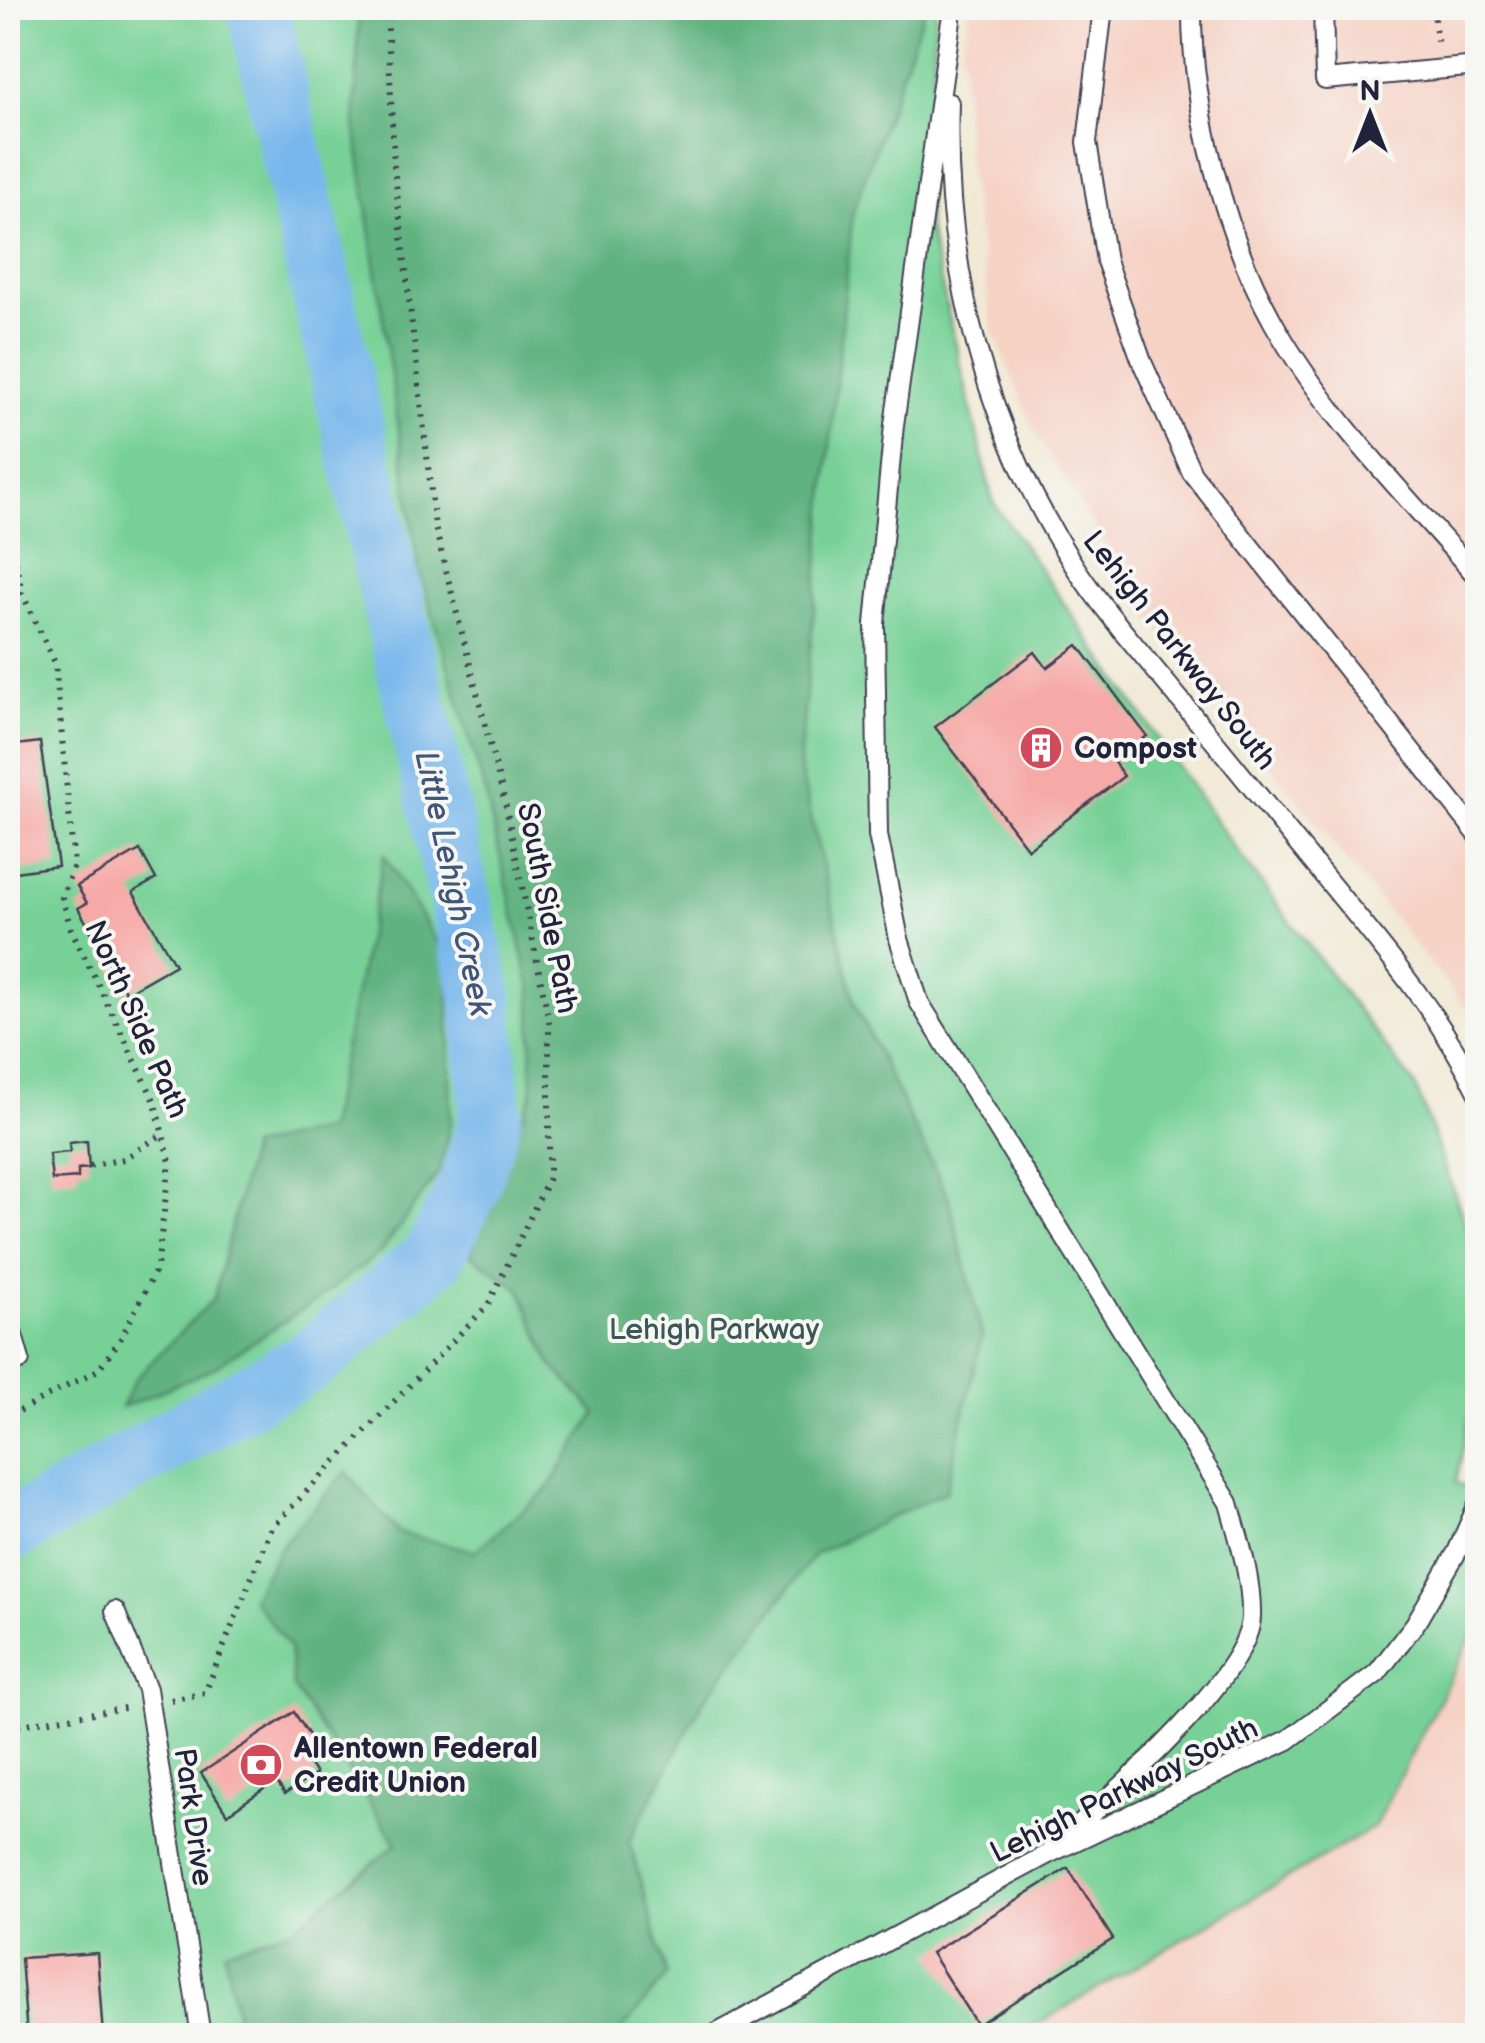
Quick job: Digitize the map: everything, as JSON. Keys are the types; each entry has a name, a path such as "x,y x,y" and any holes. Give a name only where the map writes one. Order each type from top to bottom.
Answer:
{"lane":[{"path":"1104,8 1087,142 1106,261 1142,362 1184,457 1192,473 1478,835"},
{"path":"1192,8 1192,52 1209,146 1241,248 1272,321 1322,396 1478,578"},
{"path":"1322,8 1325,80 1478,66"},
{"path":"952,14 894,424 875,624 878,835 899,939 919,1002 1229,1503 1246,1566 1251,1620 1237,1659 1184,1722 1048,1854"},
{"name":"Lehigh Parkway South","path":"952,14 948,117 962,286 996,411 1033,496 1078,571 1130,640 1420,994 1478,1092"},
{"path":"8,1318 20,1360"},
{"name":"Lehigh Parkway South","path":"712,2036 1048,1854 1288,1740 1377,1673 1423,1609 1478,1504"},
{"name":"Park Drive","path":"114,1612 150,1704 201,2036"}],"path":[{"name":"South Side Path","path":"8,1727 204,1693 272,1527 488,1305 550,1178 550,1021 506,807 435,527 394,166 387,8"},
{"path":"1433,8 1440,70"},
{"path":"8,130 8,496"},
{"name":"North Side Path","path":"8,520 22,593 54,663 74,865 62,897 71,929 154,1100 170,1162 158,1268 138,1311 98,1370 8,1417"},
{"path":"90,1166 124,1158 164,1133"}],"shaded area":[{"path":"970,8 1477,8 1477,1021 1157,627 1033,428 993,330 967,160 962,48"},
{"path":"1477,1626 1477,2035 1019,2036 1374,1827"}],"green space":[{"name":"Lehigh Parkway","path":"8,8 936,8 927,223 993,502 1239,854 1416,1087 1477,1256 1477,1376 1456,1483 1477,1491 1477,1626 1374,1827 1019,2035 8,2036"},
{"path":"359,8 925,8 853,211 799,764 855,1005 949,1199 982,1335 946,1491 815,1554 703,1701 629,1841 667,1975 618,2035 240,2035 225,1951 292,1929 397,1844 293,1687 289,1647 252,1598 280,1547 346,1472 399,1533 475,1551 547,1490 596,1413 551,1364 520,1289 471,1255 484,1209 532,1094 531,989 485,791 419,570 355,124"},
{"path":"384,855 448,960 451,1121 439,1172 381,1252 315,1301 210,1370 121,1408 135,1379 214,1298 251,1147 328,1129"}],"building":[{"name":"Compost","path":"1078,645 1147,736 1113,761 1124,776 1028,849 935,727 1035,652 1047,668"},
{"path":"40,742 58,866 8,873 8,746"},
{"path":"140,850 156,879 133,892 175,965 126,993 78,908 87,903 77,886"},
{"path":"87,1141 89,1168 78,1169 78,1178 52,1180 49,1154 70,1152 69,1143"},
{"name":"Allentown Federal Credit Union","path":"294,1712 318,1749 305,1757 316,1774 285,1794 276,1781 227,1814 201,1773"},
{"path":"1068,1868 1113,1939 977,2025 931,1953"},
{"path":"97,1953 103,2036 27,2036 21,1958"}],"waterway":[{"name":"Little Lehigh Creek","path":"8,1532 311,1360 433,1257 469,1186 491,1115 481,993 258,8"}],"place":[{"name":"Compost","path":"1041,748"},
{"name":"Allentown Federal Credit Union","path":"261,1765"}]}
